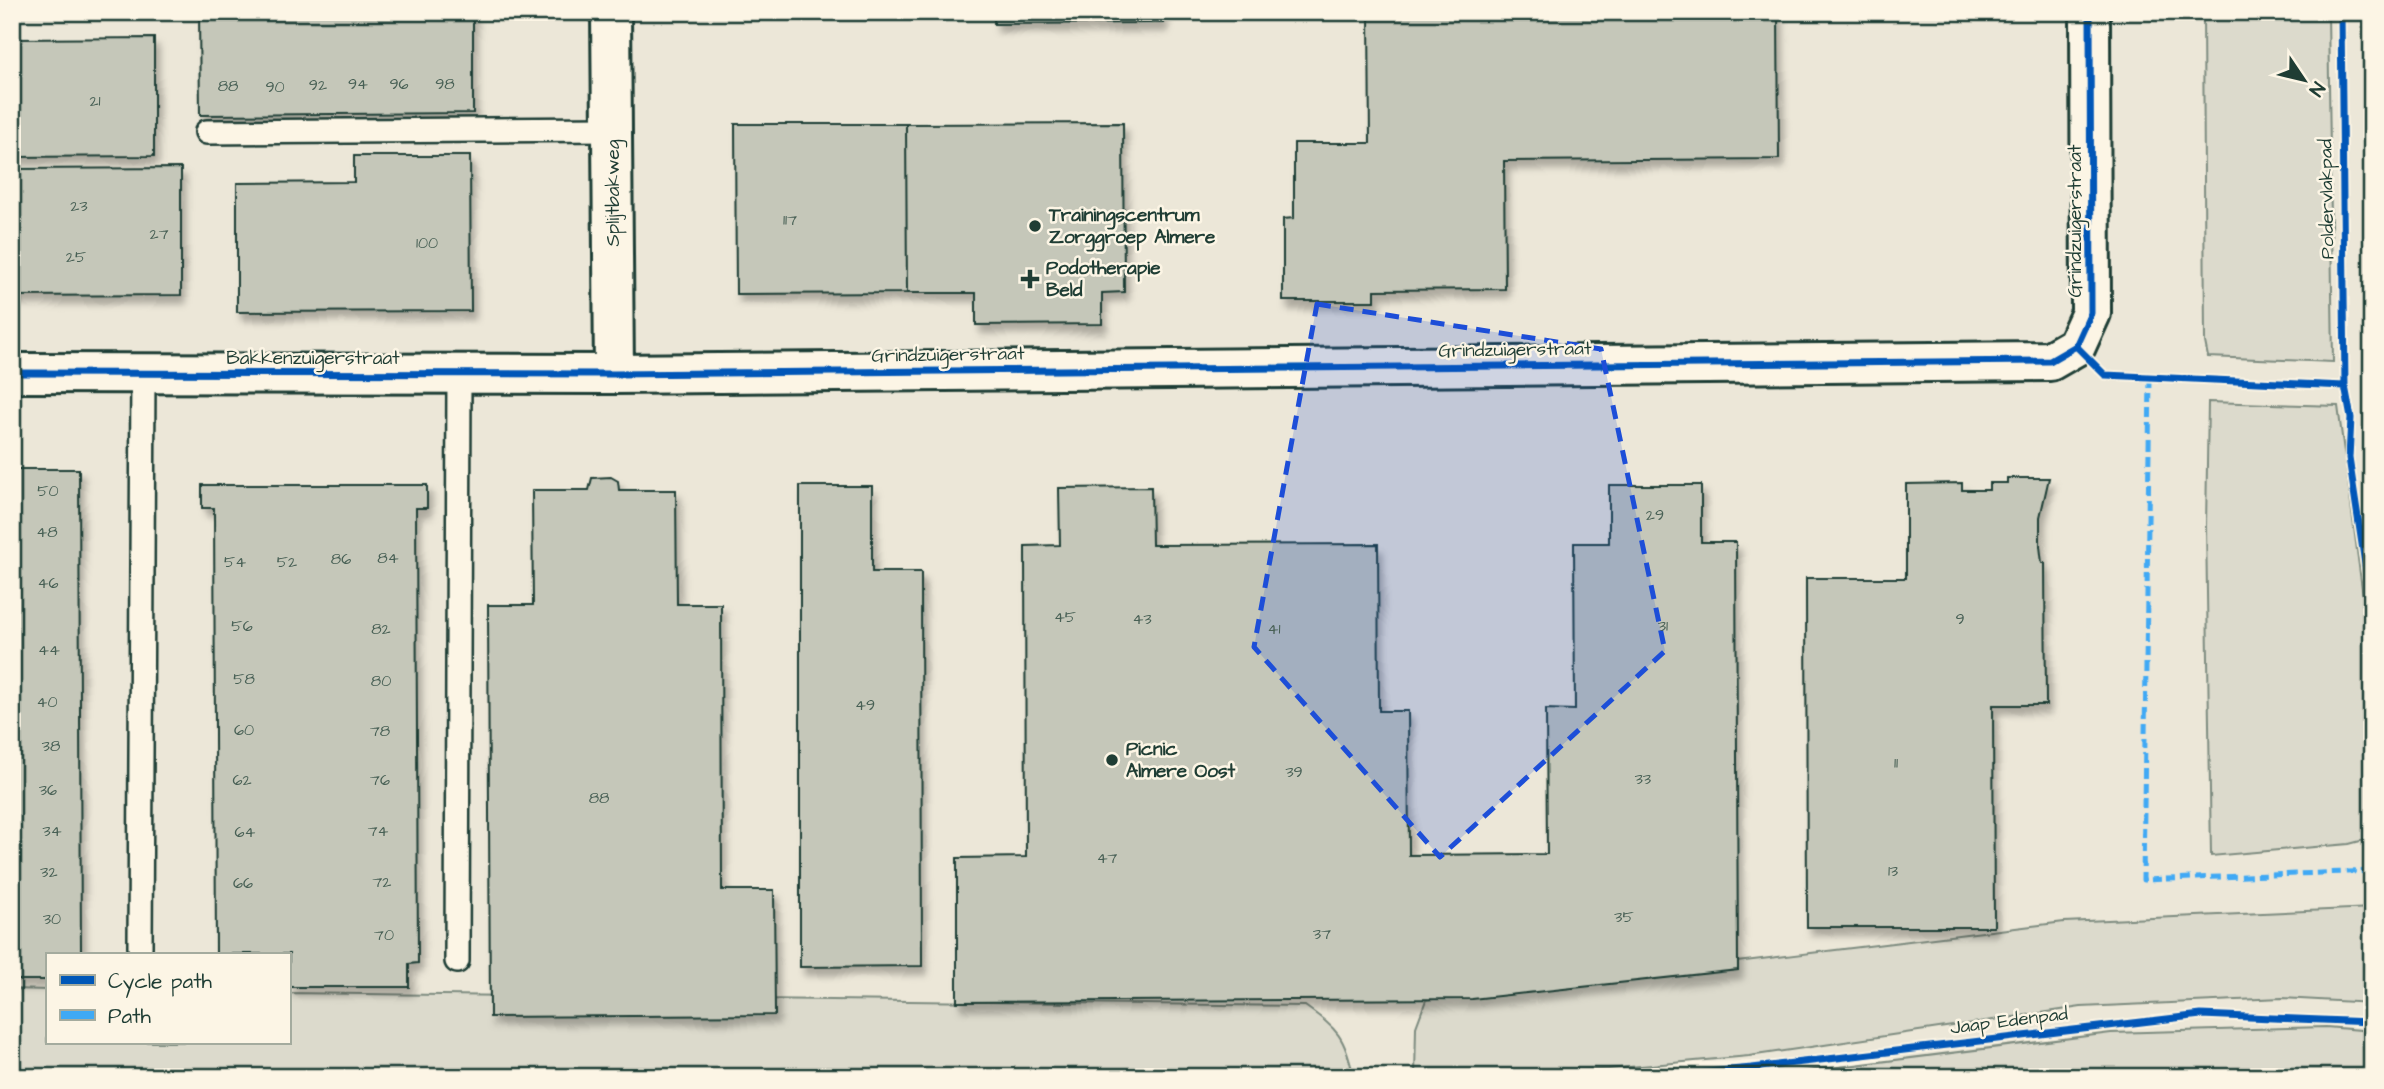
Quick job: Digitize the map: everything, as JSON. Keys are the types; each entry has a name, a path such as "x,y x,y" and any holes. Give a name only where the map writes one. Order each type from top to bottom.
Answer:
{"street":[{"name":"Splijtbakweg","path":"611,12 614,374"},
{"name":"Grindzuigerstraat","path":"614,374 2050,361 2076,345 2091,313 2090,12"},
{"name":"Bakkenzuigerstraat","path":"12,373 614,374"}],"lane":[{"path":"207,132 612,129"},
{"path":"140,947 143,373"},
{"path":"457,961 459,374"}],"highlighted area":[{"path":"1317,304 1601,349 1665,651 1440,857 1254,647"}],"shaded area":[{"path":"12,12 2363,12 2372,176 2372,1047 1045,1077 12,1077"},
{"path":"2203,12 2328,12 2333,362 2208,357 2205,342"},
{"path":"2208,402 2338,406 2372,665 2372,838 2349,844 2211,856 2206,526"},
{"path":"2372,908 2372,1003 2282,998 2081,1007 1749,1056 1608,1069 1415,1077 1416,1027 1426,1000 2064,922"},
{"path":"12,989 46,990 46,1044 290,1044 290,993 1305,1006 1338,1035 1347,1052 1354,1077 12,1077"},
{"path":"2326,1027 2372,1031 2372,1077 1759,1077 2111,1033"}],"building":[{"path":"199,12 473,12 473,113 200,115"},
{"path":"994,12 1163,12 1163,23 994,24"},
{"path":"1369,12 1778,12 1779,159 1504,161 1505,289 1375,290 1375,301 1283,301 1283,219 1294,218 1294,143 1370,143"},
{"path":"154,38 154,156 12,157 12,39"},
{"path":"1123,123 1124,292 1102,293 1102,324 976,325 976,293 907,293 906,124"},
{"path":"735,124 906,124 907,293 736,294"},
{"path":"354,156 470,156 471,311 237,312 237,183 354,182"},
{"path":"181,168 181,295 12,296 12,169"},
{"path":"12,469 79,469 81,953 46,953 46,980 12,980"},
{"path":"611,477 618,481 619,490 676,490 677,604 721,604 722,890 774,890 775,1015 490,1017 488,605 533,605 532,490 589,490 592,478"},
{"path":"2007,478 2049,478 2040,517 2040,546 2042,563 2045,563 2046,705 1993,705 1994,927 1807,927 1806,578 1906,578 1906,484 1962,483 1962,490 1989,490 1989,483 2007,483"},
{"path":"202,485 427,485 427,508 416,508 418,963 409,964 409,987 290,987 290,953 216,953 214,508 202,508"},
{"path":"1609,485 1701,485 1701,542 1736,542 1738,970 1472,999 957,1002 957,858 1026,857 1025,546 1060,545 1059,488 1151,487 1152,545 1378,544 1379,711 1408,711 1409,855 1547,854 1546,709 1575,710 1574,543 1609,543"},
{"path":"800,486 872,486 872,572 921,572 922,966 800,967"}],"marked path":[{"path":"2150,378 2143,880 2372,871"}],"cycle path":[{"path":"12,373 614,374 2050,361 2076,346 2091,313 2090,12"},
{"name":"Poldervlakpad","path":"2341,12 2345,386 2351,418 2349,458 2372,610"},
{"path":"2076,346 2105,375 2345,386"},
{"name":"Jaap Edenpad","path":"1652,1077 1752,1068 2201,1015 2372,1022"}],"place":[{"name":"Trainingscentrum Zorggroep Almere","path":"1035,226"},
{"name":"Podotherapie Beld","path":"1030,279"},
{"name":"Picnic Almere Oost","path":"1112,760"}]}
